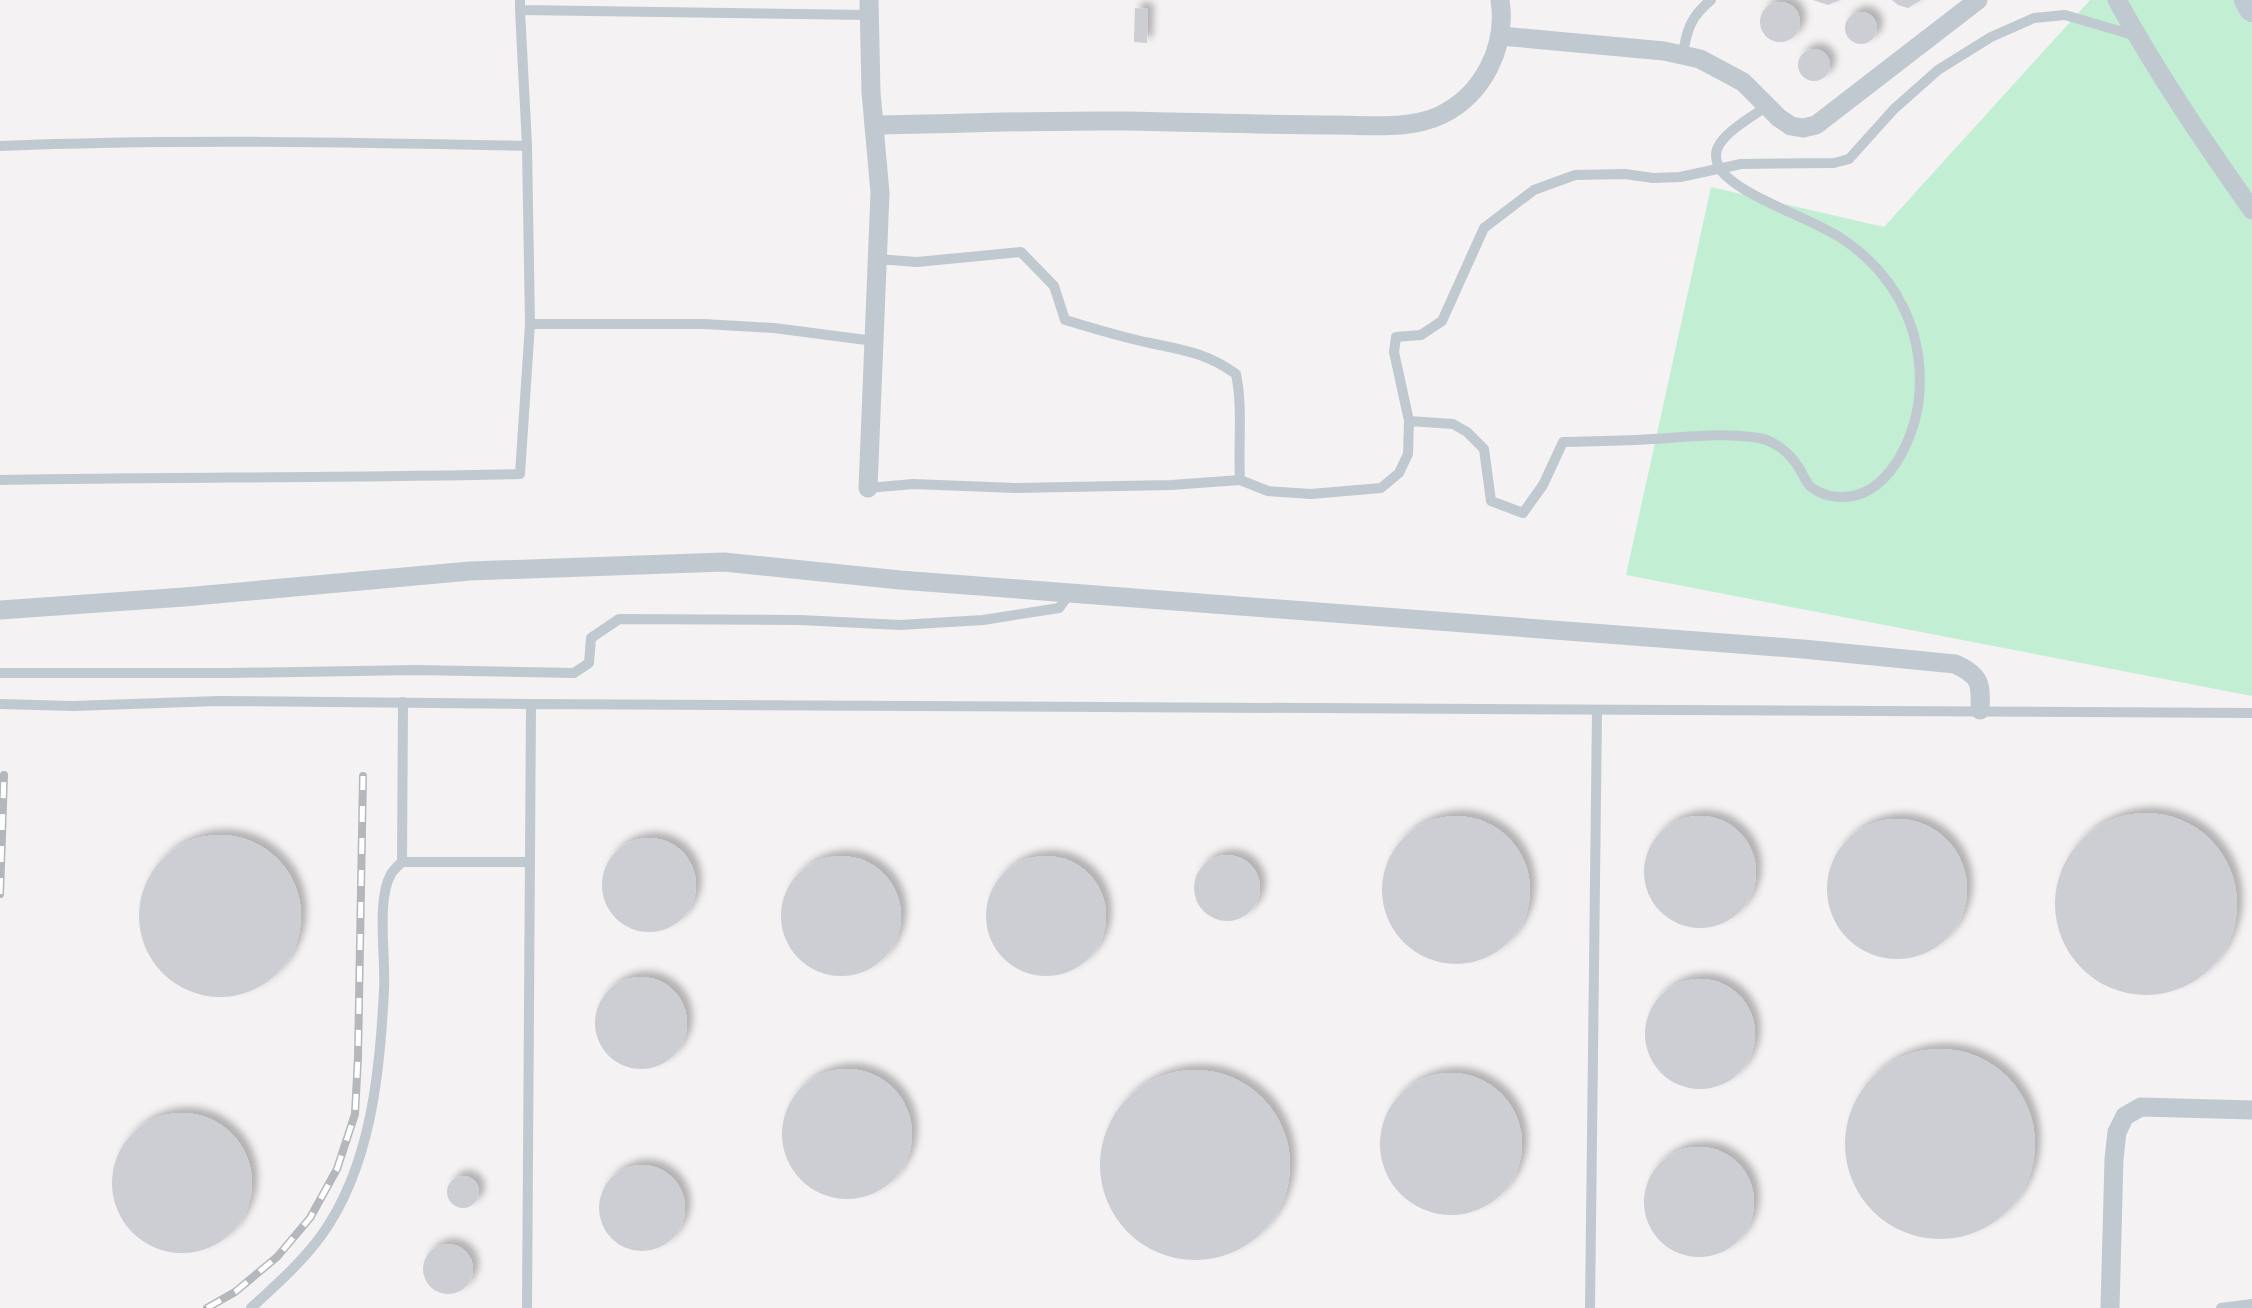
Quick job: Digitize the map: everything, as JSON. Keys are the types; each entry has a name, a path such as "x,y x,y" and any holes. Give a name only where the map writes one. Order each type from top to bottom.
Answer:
{"main road":[{"path":"2247,0 2252,9"}],"street":[{"path":"874,125 1120,121 1396,125 1420,122 1441,115 1464,100 1480,81 1494,59 1501,36 1500,0"},
{"path":"1501,36 1664,51 1700,59 1743,82 1791,126 1803,128 1816,125 1978,0"},
{"path":"2117,0 2196,130 2252,210"},
{"path":"868,488 880,193 869,7"},
{"path":"0,610 184,597 470,571 724,562 900,580 1789,648 1955,664 1971,671 1981,687 1980,710"},
{"path":"2110,1308 2113,1158 2117,1132 2125,1116 2141,1107 2252,1110"}],"lane":[{"path":"1684,55 1689,23 1710,0"},
{"path":"0,480 133,477 320,479 520,474 530,324 527,146 520,5 869,7"},
{"path":"868,488 912,484 1015,488 1171,485 1240,480 1268,491 1311,494 1381,488 1399,473 1408,454 1409,421 1394,352 1396,337 1421,335 1442,321 1484,228 1534,190 1575,175 1680,177 1741,164 1822,163 1849,159 1894,109 1938,70 1991,37 2034,18 2065,15 2137,36"},
{"path":"1409,421 1453,425 1467,432 1484,450 1490,501 1523,513 1543,485 1563,442 1724,435 1763,439 1787,453 1811,486 1831,497 1860,494 1889,474 1910,434 1918,406 1921,375 1918,344 1906,311 1891,285 1871,261 1846,241 1819,225 1748,190 1720,168 1716,154 1718,144 1724,136 1767,106"},
{"path":"0,146 149,142 368,142 527,146"},
{"path":"877,259 917,262 1020,252 1054,286 1065,320 1149,343 1193,351 1220,362 1236,374 1241,397 1238,443 1240,480"},
{"path":"530,324 715,325 774,328 874,341"},
{"path":"0,673 416,670 574,673 589,663 591,638 619,619 800,620 900,625 983,620 1059,608 1070,593"},
{"path":"0,704 73,706 219,701 2252,713"},
{"path":"251,1308 291,1272 323,1234 345,1194 362,1152 378,1059 384,990 383,906 391,873 402,862 403,702"},
{"path":"527,1308 531,704"},
{"path":"1590,1308 1597,711"},
{"path":"402,862 530,862"},
{"path":"2221,1308 2252,1304"}],"green space":[{"path":"2090,0 2252,0 2252,696 1626,575 1711,187 1884,227"}],"building":[{"path":"1813,0 1840,0 1828,5"},
{"path":"1892,0 1921,0 1908,8"},
{"path":"1780,2 1788,3 1794,8 1799,14 1799,30 1794,36 1788,41 1780,42 1772,41 1766,36 1761,30 1760,22 1761,14 1766,8 1772,3"},
{"path":"1135,8 1148,9 1147,43 1134,42"},
{"path":"1861,12 1873,16 1877,28 1873,40 1861,44 1849,40 1845,28 1849,16"},
{"path":"1814,49 1826,53 1830,65 1826,77 1814,81 1802,77 1798,65 1802,53"},
{"path":"2146,813 2181,820 2197,828 2210,840 2222,853 2230,869 2237,904 2230,939 2222,955 2210,968 2197,980 2181,988 2146,995 2111,988 2095,980 2082,968 2070,955 2062,939 2055,904 2062,869 2070,853 2082,840 2095,828 2111,820"},
{"path":"1456,816 1485,821 1509,837 1525,861 1530,890 1525,919 1509,943 1485,959 1456,964 1427,959 1403,943 1387,919 1382,890 1387,861 1403,837 1427,821"},
{"path":"1700,816 1721,821 1739,833 1751,851 1756,872 1751,893 1739,911 1721,923 1700,928 1679,923 1661,911 1649,893 1644,872 1649,851 1661,833 1679,821"},
{"path":"1897,819 1924,824 1947,839 1962,862 1967,889 1962,916 1947,939 1924,954 1897,959 1870,954 1847,939 1832,916 1827,889 1832,862 1847,839 1870,824"},
{"path":"220,835 251,841 277,859 295,885 301,916 295,947 277,973 251,991 220,997 189,991 163,973 145,947 139,916 145,885 163,859 189,841"},
{"path":"649,838 667,841 682,852 693,867 696,885 693,903 682,918 667,929 649,932 631,929 616,918 605,903 602,885 605,867 616,852 631,841"},
{"path":"1227,855 1250,865 1260,888 1250,911 1227,921 1204,911 1194,888 1204,865"},
{"path":"841,856 864,861 883,874 896,893 901,916 896,939 883,958 864,971 841,976 818,971 799,958 786,939 781,916 786,893 799,874 818,861"},
{"path":"1046,856 1069,861 1088,874 1101,893 1106,916 1101,939 1088,958 1069,971 1046,976 1023,971 1004,958 991,939 986,916 991,893 1004,874 1023,861"},
{"path":"641,977 659,981 673,991 683,1005 687,1023 683,1041 673,1055 659,1065 641,1069 623,1065 609,1055 599,1041 595,1023 599,1005 609,991 623,981"},
{"path":"1700,979 1721,983 1739,995 1751,1013 1755,1034 1751,1055 1739,1073 1721,1085 1700,1089 1679,1085 1661,1073 1649,1055 1645,1034 1649,1013 1661,995 1679,983"},
{"path":"1940,1049 1976,1056 2007,1077 2028,1108 2035,1144 2028,1180 2007,1211 1976,1232 1940,1239 1904,1232 1873,1211 1852,1180 1845,1144 1852,1108 1873,1077 1904,1056"},
{"path":"847,1069 872,1074 893,1088 907,1109 912,1134 907,1159 893,1180 872,1194 847,1199 822,1194 801,1180 787,1159 782,1134 787,1109 801,1088 822,1074"},
{"path":"1195,1070 1231,1077 1262,1098 1283,1129 1290,1165 1283,1201 1262,1232 1231,1253 1195,1260 1159,1253 1128,1232 1107,1201 1100,1165 1107,1129 1128,1098 1159,1077"},
{"path":"1451,1073 1478,1079 1501,1094 1516,1117 1522,1144 1516,1171 1501,1194 1478,1209 1451,1215 1424,1209 1401,1194 1386,1171 1380,1144 1386,1117 1401,1094 1424,1079"},
{"path":"182,1113 209,1118 232,1133 247,1156 252,1183 247,1210 232,1233 209,1248 182,1253 155,1248 132,1233 117,1210 112,1183 117,1156 132,1133 155,1118"},
{"path":"1699,1147 1720,1151 1738,1163 1750,1181 1754,1202 1750,1223 1738,1241 1720,1253 1699,1257 1678,1253 1660,1241 1648,1223 1644,1202 1648,1181 1660,1163 1678,1151"},
{"path":"634,1165 650,1165 673,1177 682,1191 685,1208 682,1225 673,1239 650,1251 634,1251 618,1244 606,1232 599,1216 599,1200 606,1184 618,1172"},
{"path":"463,1176 474,1181 479,1192 474,1203 463,1208 452,1203 447,1192 452,1181"},
{"path":"448,1244 466,1251 473,1269 466,1287 448,1294 430,1287 423,1269 430,1251"}],"railway":[{"path":"0,894 4,775"},
{"path":"207,1308 235,1292 277,1257 310,1218 337,1169 355,1114 363,776"}]}
